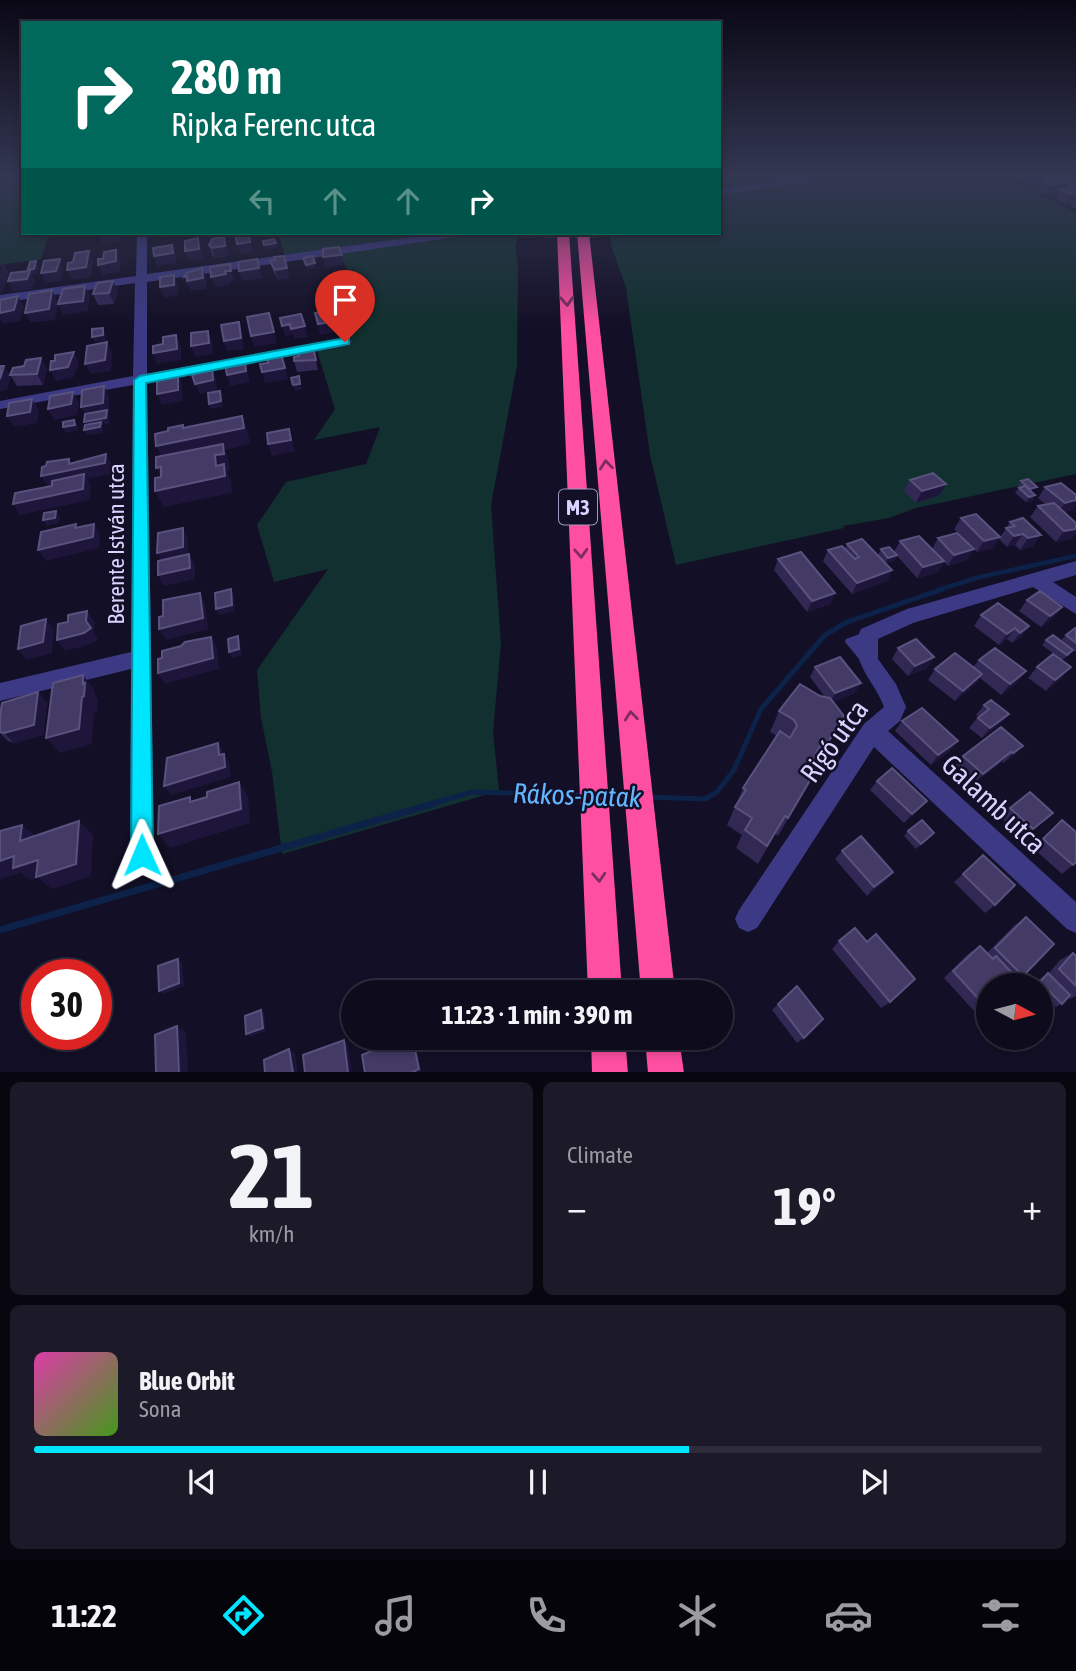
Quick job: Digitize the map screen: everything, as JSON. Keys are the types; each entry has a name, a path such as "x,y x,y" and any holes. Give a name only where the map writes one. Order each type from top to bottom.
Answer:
{"highway":[{"name":"M3","path":"563,235 604,980"},
{"name":"M3","path":"583,235 657,980"},
{"path":"609,1050 610,1072"},
{"path":"663,1050 666,1072"}],"street":[{"name":"Berente István utca","path":"142,235 142,855"},
{"path":"0,299 449,235"},
{"path":"0,405 345,342"},
{"name":"Rigó utca","path":"748,919 872,732 892,714 895,707 889,690 868,661 868,635 907,617 1076,568"},
{"path":"1035,579 1076,607"},
{"path":"0,692 141,657"},
{"name":"Galamb utca","path":"872,732 1076,920"}],"green space":[{"path":"0,226 21,226 21,235 65,235 48,238 41,259 0,265"},
{"path":"721,226 1076,226 1076,474 916,508 889,518 676,565 650,455 626,288 609,235 721,235"},
{"path":"279,235 518,235 515,247 518,265 517,366 491,505 501,644 493,731 499,791 282,854 272,772 261,718 257,670 328,569 274,582 257,525 286,482 366,464 380,427 314,440 335,409 317,351 345,345 329,295 355,289 338,249 285,256"}],"building":[{"path":"235,235 249,235 250,242 237,244"},
{"path":"224,237 225,246 212,248 209,245 212,239"},
{"path":"198,238 199,249 185,251 185,241"},
{"path":"274,239 276,243 264,245 263,241"},
{"path":"172,245 173,253 154,256 153,248"},
{"path":"339,247 342,255 323,257 323,249"},
{"path":"116,250 116,261 98,265 98,259 103,259 104,252"},
{"path":"89,251 86,267 67,270 75,253"},
{"path":"284,256 287,268 275,270 270,261 275,260 274,257"},
{"path":"313,256 315,263 306,265 303,258"},
{"path":"60,259 56,271 41,273 44,261"},
{"path":"257,259 259,268 239,271 238,262"},
{"path":"36,261 34,269 28,269 30,262"},
{"path":"230,264 231,271 211,277 210,267"},
{"path":"202,268 203,278 187,281 187,276 184,277 186,273"},
{"path":"30,271 27,279 8,281 11,273"},
{"path":"174,275 174,285 160,287 160,277"},
{"path":"113,281 109,293 93,294 97,283"},
{"path":"85,286 83,301 58,304 63,289"},
{"path":"52,290 49,309 25,313 29,294"},
{"path":"18,296 14,310 0,313 0,300"},
{"path":"333,310 336,321 318,324 315,313"},
{"path":"269,313 274,332 251,336 247,317"},
{"path":"301,314 305,326 291,329 290,324 282,326 280,318"},
{"path":"239,322 241,338 224,341 221,325"},
{"path":"103,328 103,335 92,337 92,329"},
{"path":"208,331 209,343 191,346 191,333"},
{"path":"176,335 177,349 153,353 153,346 163,344 163,337"},
{"path":"107,342 105,360 85,364 87,346"},
{"path":"313,347 316,360 294,361 294,357 299,356 298,350"},
{"path":"74,352 68,367 50,370 55,355"},
{"path":"281,354 285,368 262,372 260,364 268,363 267,357"},
{"path":"41,358 37,374 10,375 13,368 24,366 26,360"},
{"path":"245,361 246,371 227,375 225,364"},
{"path":"212,367 213,380 195,384 192,375 195,370"},
{"path":"178,373 178,390 157,394 157,376"},
{"path":"299,376 300,384 293,385 291,378"},
{"path":"104,386 103,403 81,407 82,390"},
{"path":"220,391 221,401 209,404 208,393"},
{"path":"73,392 71,404 48,409 50,396"},
{"path":"32,399 30,412 7,416 9,403"},
{"path":"107,410 106,418 84,422 85,414"},
{"path":"242,416 244,428 156,446 155,434 168,431 168,428 183,425 183,428"},
{"path":"74,420 75,425 63,427 63,422"},
{"path":"101,422 100,427 84,430 85,425"},
{"path":"289,429 291,440 268,444 267,433"},
{"path":"223,444 224,454 215,455 216,466 224,464 225,476 155,491 155,478 161,477 161,467 156,468 156,457"},
{"path":"106,454 105,463 41,476 42,467 46,466 47,462 69,459 69,464"},
{"path":"933,473 946,484 922,491 910,480"},
{"path":"84,474 83,489 13,504 15,493 52,486 52,481"},
{"path":"1028,479 1037,487 1030,489 1021,481"},
{"path":"1061,483 1076,495 1076,500 1065,503 1045,487"},
{"path":"1025,486 1035,495 1029,497 1019,488"},
{"path":"1054,503 1076,523 1076,529 1064,531 1038,506"},
{"path":"56,511 55,518 43,520 44,513"},
{"path":"976,514 1000,537 984,541 961,518"},
{"path":"1023,518 1041,535 1028,538 1023,534 1014,536 1006,528 1015,526 1010,522"},
{"path":"76,524 75,528 94,524 93,537 38,550 41,532"},
{"path":"183,528 183,547 157,553 158,533"},
{"path":"957,533 974,549 954,555 938,538"},
{"path":"919,536 944,561 923,567 900,541"},
{"path":"862,539 892,570 857,583 828,550 842,546 855,559 859,557 847,544"},
{"path":"889,547 897,555 888,558 881,549"},
{"path":"801,552 835,593 812,601 778,559"},
{"path":"189,554 190,568 158,575 158,561"},
{"path":"231,589 232,605 216,609 215,593"},
{"path":"1040,591 1062,607 1050,616 1027,600"},
{"path":"200,593 203,618 159,629 159,617 163,616 163,600"},
{"path":"998,603 1029,626 1020,633 1015,628 1007,634 981,615"},
{"path":"87,611 86,621 91,628 84,633 57,640 58,624 68,622 68,615"},
{"path":"46,619 43,642 18,649 21,626"},
{"path":"1076,629 1076,643 1066,635"},
{"path":"1053,635 1073,650 1067,655 1046,640"},
{"path":"238,636 239,649 229,652 228,639"},
{"path":"211,637 213,658 158,673 158,659 162,658 162,651 181,646 185,642"},
{"path":"916,639 934,657 915,666 898,648"},
{"path":"995,648 1026,671 1010,684 979,660"},
{"path":"955,653 982,674 963,691 935,669"},
{"path":"1053,654 1071,667 1055,680 1037,667"},
{"path":"840,657 861,683 835,693 815,667"},
{"path":"83,675 83,684 85,683 79,729 46,738 53,683"},
{"path":"800,684 820,696 830,698 844,716 824,749 820,746 816,753 823,758 788,818 785,816 767,846 745,830 752,818 735,807 746,790 743,788 780,731 790,738 797,726 794,720 779,711"},
{"path":"38,692 34,725 0,732 2,703"},
{"path":"991,700 1009,714 990,728 978,718 989,709 984,705"},
{"path":"922,708 958,741 938,755 902,721"},
{"path":"1001,727 1023,746 983,774 963,756"},
{"path":"218,743 219,755 224,754 225,767 164,786 167,758"},
{"path":"892,768 927,801 912,814 877,781"},
{"path":"239,782 241,809 158,834 159,806 190,797 190,802 207,797 207,792"},
{"path":"1030,792 1053,813 1033,829 1010,808"},
{"path":"922,820 934,833 921,844 908,831"},
{"path":"1062,820 1076,832 1076,862 1073,865 1043,839"},
{"path":"79,821 76,864 36,877 38,860 13,868 14,856 0,861 0,831 22,825 20,841"},
{"path":"861,836 893,872 874,887 842,851"},
{"path":"983,855 1015,885 995,905 963,874"},
{"path":"1026,917 1054,944 1026,973 1020,973 995,948"},
{"path":"855,928 867,942 876,934 915,979 890,1002 839,941"},
{"path":"980,946 993,959 996,956 1012,973 976,973 976,996 953,971"},
{"path":"1073,953 1076,956 1076,986 1059,969"},
{"path":"178,959 179,983 159,991 158,966"},
{"path":"1054,979 1070,995 1062,1004 1054,996"},
{"path":"797,986 823,1019 804,1038 778,1004"},
{"path":"261,1010 263,1028 246,1034 245,1016"},
{"path":"177,1026 179,1072 156,1072 155,1035"},
{"path":"341,1041 341,1050 345,1050 348,1072 305,1072 303,1055"},
{"path":"289,1049 293,1072 265,1072 264,1060"},
{"path":"374,1050 415,1050 419,1069 413,1072 365,1072 362,1055"}],"waterway":[{"name":"Rákos-patak","path":"938,590 980,577 1076,556"},
{"name":"Rákos-patak","path":"648,797 705,799 717,792 734,770 761,709 825,635 847,622 943,589"},
{"name":"Rákos-patak","path":"430,804 472,792 583,795"},
{"name":"Rákos-patak","path":"602,796 629,797"},
{"name":"Rákos-patak","path":"0,930 436,803"}],"route":[{"path":"142,855 140,380 345,342"}]}
